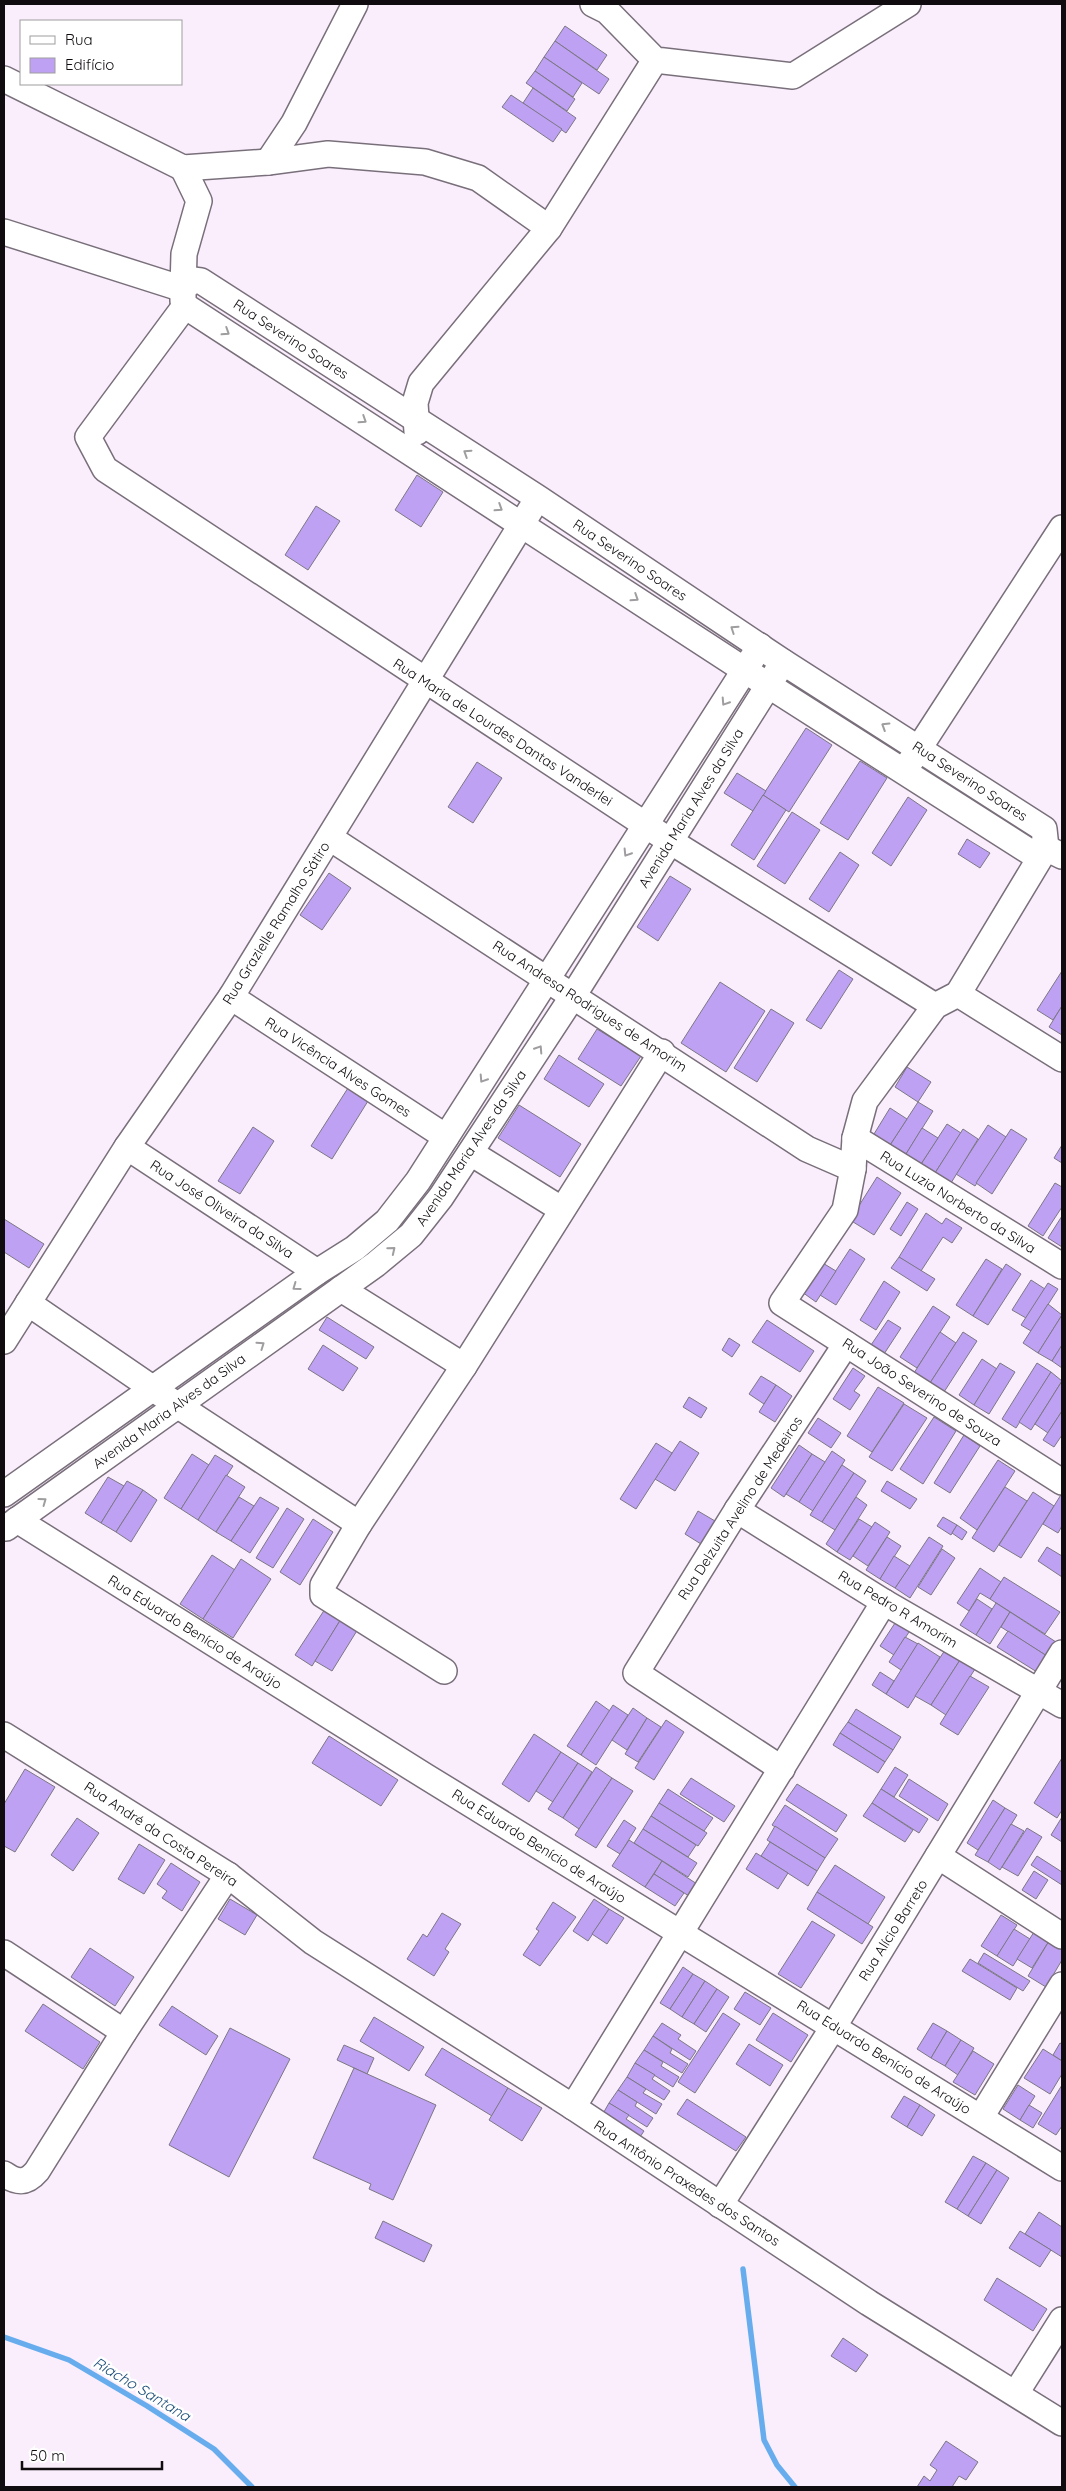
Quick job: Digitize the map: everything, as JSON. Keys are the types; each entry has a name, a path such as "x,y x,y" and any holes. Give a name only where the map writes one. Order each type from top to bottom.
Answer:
{"street":[{"path":"268,162 294,123 355,4"},
{"path":"603,6 655,60 793,76 908,4"},
{"path":"417,455 415,402 421,384 549,228 655,60"},
{"path":"8,86 183,168 268,162 328,154 425,162 478,178 549,228"},
{"path":"4,232 190,292 184,254 198,201 183,168"},
{"name":"Rua Severino Soares","path":"190,292 417,421 538,498 783,662 1044,829 1054,852 1030,852 746,671 417,455 190,292"},
{"name":"Rua Maria de Lourdes Dantas Vanderlei","path":"190,292 88,437 105,469 670,841 935,1006"},
{"name":"Rua Grazielle Ramalho Sátiro","path":"4,1341 127,1147 231,997 538,498"},
{"path":"904,770 1053,564 1062,528"},
{"name":"Avenida Maria Alves da Silva","path":"4,1494 317,1272 355,1248 386,1220 418,1181 548,980 645,824 746,671 760,646"},
{"name":"Avenida Maria Alves da Silva","path":"11,1525 341,1289 411,1235 441,1197 471,1153 573,996 783,662"},
{"name":"Rua Andresa Rodrigues de Amorim","path":"330,838 662,1052 807,1149 853,1168"},
{"path":"853,1168 855,1138 865,1101 935,1006 958,994 1054,852"},
{"path":"958,994 1062,1059"},
{"name":"Rua Vicência Alves Gomes","path":"231,997 446,1137"},
{"path":"444,1671 323,1595 323,1585 359,1524 464,1366 561,1209 662,1052"},
{"name":"Rua Luzia Norberto da Silva","path":"855,1138 1062,1266"},
{"name":"Rua José Oliveira da Silva","path":"127,1147 317,1272"},
{"path":"471,1153 561,1209"},
{"name":"Rua João Severino de Souza","path":"853,1168 845,1210 782,1303 1062,1482"},
{"path":"341,1289 464,1366"},
{"path":"28,1303 177,1405 359,1524"},
{"name":"Rua Delzuita Avelino de Medeiros","path":"782,1769 636,1673 737,1510 846,1344"},
{"name":"Rua Pedro R Amorim","path":"737,1510 884,1602 1062,1705"},
{"name":"Rua Eduardo Benício de Araújo","path":"11,1525 834,2026 1062,2168"},
{"path":"573,2107 884,1602"},
{"name":"Rua Alício Barreto","path":"720,2205 834,2026 1062,1653"},
{"name":"Rua André da Costa Pereira","path":"4,1735 228,1875 312,1942"},
{"path":"938,1856 1062,1936"},
{"path":"4,2174 14,2181 30,2179 228,1875"},
{"name":"Rua Antônio Praxedes dos Santos","path":"312,1942 573,2107 869,2303 1062,2423"},
{"path":"4,1953 124,2032"},
{"path":"981,2117 1062,1985"},
{"path":"1016,2393 1062,2320"}],"building":[{"path":"565,26 607,55 597,70 555,41"},
{"path":"555,41 609,79 599,94 544,57"},
{"path":"544,57 582,83 573,97 535,71"},
{"path":"535,71 575,99 567,111 526,83"},
{"path":"533,88 576,118 566,133 523,103"},
{"path":"511,95 562,129 553,142 502,107"},
{"path":"417,475 443,492 421,527 395,510"},
{"path":"316,506 340,521 308,570 285,555"},
{"path":"806,728 832,745 789,812 763,795"},
{"path":"860,761 887,778 848,840 820,823"},
{"path":"477,762 502,778 473,823 448,807"},
{"path":"737,773 766,791 753,811 724,793"},
{"path":"763,795 786,810 754,860 731,845"},
{"path":"908,797 927,810 891,866 872,853"},
{"path":"792,812 820,830 785,884 757,866"},
{"path":"967,839 990,853 980,868 958,854"},
{"path":"840,852 859,865 829,912 809,899"},
{"path":"329,873 351,888 322,930 300,915"},
{"path":"670,876 691,889 658,941 637,927"},
{"path":"839,970 853,979 821,1029 806,1020"},
{"path":"1062,971 1062,1006 1053,1020 1037,1010"},
{"path":"720,982 765,1011 726,1072 681,1043"},
{"path":"1062,1006 1062,1035 1049,1027"},
{"path":"771,1009 794,1023 757,1082 734,1068"},
{"path":"597,1029 641,1056 621,1086 578,1059"},
{"path":"559,1055 604,1084 589,1107 544,1079"},
{"path":"907,1067 931,1082 918,1102 895,1087"},
{"path":"348,1088 368,1101 332,1159 311,1146"},
{"path":"918,1102 933,1111 906,1154 890,1145"},
{"path":"519,1105 581,1144 560,1177 498,1138"},
{"path":"890,1108 907,1119 890,1145 874,1134"},
{"path":"947,1124 961,1133 935,1173 921,1164"},
{"path":"988,1125 1006,1137 975,1186 956,1174"},
{"path":"253,1127 274,1141 240,1194 218,1181"},
{"path":"922,1128 938,1138 921,1164 906,1154"},
{"path":"963,1129 978,1139 951,1183 935,1173"},
{"path":"1011,1129 1027,1139 992,1194 976,1183"},
{"path":"1062,1145 1062,1163 1054,1158"},
{"path":"877,1177 901,1193 874,1235 850,1220"},
{"path":"1055,1183 1062,1187 1062,1207 1043,1236 1028,1226"},
{"path":"907,1202 918,1209 901,1236 890,1229"},
{"path":"926,1213 942,1224 946,1218 962,1228 952,1243 943,1237 921,1271 899,1257"},
{"path":"1062,1216 1062,1247 1048,1238"},
{"path":"4,1219 44,1244 29,1268 4,1252"},
{"path":"850,1249 865,1259 836,1305 820,1295"},
{"path":"899,1257 935,1279 927,1291 891,1268"},
{"path":"986,1259 1002,1269 973,1316 956,1305"},
{"path":"821,1262 836,1271 816,1302 802,1292"},
{"path":"1006,1264 1021,1274 988,1325 973,1316"},
{"path":"1031,1280 1045,1289 1026,1318 1012,1310"},
{"path":"884,1281 900,1292 876,1330 860,1320"},
{"path":"1048,1283 1058,1289 1031,1331 1021,1325"},
{"path":"1048,1304 1062,1315 1038,1353 1023,1343"},
{"path":"933,1306 950,1317 917,1368 900,1357"},
{"path":"1062,1315 1062,1345 1052,1361 1038,1353"},
{"path":"327,1317 374,1347 366,1359 319,1330"},
{"path":"767,1320 814,1351 800,1372 752,1342"},
{"path":"888,1320 901,1328 884,1354 871,1345"},
{"path":"940,1332 956,1343 930,1383 914,1373"},
{"path":"963,1332 977,1341 944,1392 930,1383"},
{"path":"729,1338 740,1345 732,1357 722,1350"},
{"path":"323,1345 358,1368 343,1391 308,1369"},
{"path":"1062,1345 1062,1368 1052,1361"},
{"path":"982,1359 997,1369 974,1405 959,1395"},
{"path":"1000,1363 1015,1372 989,1414 974,1405"},
{"path":"1037,1363 1051,1372 1016,1428 1002,1419"},
{"path":"853,1368 865,1376 854,1391 860,1395 850,1410 833,1399"},
{"path":"1051,1372 1062,1381 1031,1430 1019,1422"},
{"path":"761,1376 776,1385 764,1404 749,1394"},
{"path":"1062,1381 1062,1411 1048,1433 1035,1424"},
{"path":"776,1385 792,1396 775,1422 759,1412"},
{"path":"878,1387 904,1403 872,1452 847,1436"},
{"path":"689,1397 707,1408 701,1418 683,1407"},
{"path":"904,1404 927,1418 892,1471 869,1457"},
{"path":"1062,1411 1062,1435 1054,1447 1043,1440"},
{"path":"934,1417 956,1431 923,1484 900,1469"},
{"path":"818,1418 841,1433 831,1448 808,1433"},
{"path":"964,1435 980,1446 950,1493 934,1483"},
{"path":"680,1441 699,1453 675,1491 655,1479"},
{"path":"656,1443 672,1453 636,1509 620,1499"},
{"path":"799,1445 812,1454 784,1497 771,1488"},
{"path":"832,1451 845,1460 813,1511 799,1502"},
{"path":"192,1454 209,1465 181,1509 164,1498"},
{"path":"812,1454 825,1462 799,1502 786,1494"},
{"path":"215,1455 233,1466 198,1520 181,1509"},
{"path":"998,1460 1015,1471 977,1530 960,1518"},
{"path":"842,1465 854,1473 822,1522 810,1515"},
{"path":"854,1473 866,1481 835,1530 822,1522"},
{"path":"226,1475 245,1487 216,1532 198,1520"},
{"path":"108,1477 124,1486 101,1523 85,1513"},
{"path":"127,1481 143,1490 116,1532 101,1523"},
{"path":"887,1481 917,1499 910,1509 881,1491"},
{"path":"1005,1487 1027,1501 994,1552 972,1538"},
{"path":"143,1490 157,1500 131,1542 116,1532"},
{"path":"1033,1492 1054,1506 1021,1558 999,1545"},
{"path":"1062,1493 1062,1526 1058,1533 1043,1524"},
{"path":"239,1497 254,1506 231,1541 216,1532"},
{"path":"260,1497 279,1508 250,1553 231,1541"},
{"path":"856,1497 867,1505 837,1552 826,1544"},
{"path":"287,1508 304,1519 273,1568 256,1558"},
{"path":"698,1511 715,1521 701,1544 685,1534"},
{"path":"943,1517 957,1525 951,1535 937,1526"},
{"path":"313,1519 333,1532 300,1585 280,1572"},
{"path":"859,1519 872,1527 850,1560 837,1552"},
{"path":"875,1522 890,1532 868,1566 853,1556"},
{"path":"957,1525 967,1532 962,1540 952,1533"},
{"path":"887,1537 901,1546 880,1579 866,1570"},
{"path":"929,1537 943,1546 910,1598 895,1588"},
{"path":"1047,1547 1062,1556 1062,1577 1038,1561"},
{"path":"942,1549 955,1558 931,1595 918,1587"},
{"path":"212,1555 235,1570 203,1619 180,1604"},
{"path":"894,1556 910,1566 895,1588 880,1579"},
{"path":"241,1559 271,1579 233,1638 203,1619"},
{"path":"980,1568 1001,1582 990,1599 980,1593 969,1611 957,1603"},
{"path":"1004,1577 1060,1612 1045,1634 990,1599"},
{"path":"977,1599 992,1609 976,1635 960,1625"},
{"path":"996,1603 1010,1612 990,1644 976,1635"},
{"path":"325,1609 341,1619 312,1666 295,1655"},
{"path":"1010,1612 1056,1642 1047,1656 1001,1627"},
{"path":"341,1619 358,1629 332,1671 315,1661"},
{"path":"897,1620 911,1629 894,1655 880,1646"},
{"path":"1008,1631 1047,1656 1037,1672 997,1647"},
{"path":"905,1637 918,1644 901,1670 889,1662"},
{"path":"918,1643 940,1657 908,1708 886,1694"},
{"path":"945,1650 960,1660 931,1705 915,1696"},
{"path":"960,1660 975,1669 946,1715 931,1705"},
{"path":"880,1672 894,1681 886,1694 872,1685"},
{"path":"970,1676 989,1687 958,1735 940,1724"},
{"path":"596,1701 610,1711 581,1755 567,1746"},
{"path":"613,1705 628,1715 596,1765 581,1755"},
{"path":"633,1708 647,1718 627,1750 612,1740"},
{"path":"856,1709 901,1737 893,1750 848,1722"},
{"path":"647,1718 661,1727 638,1762 625,1754"},
{"path":"666,1720 684,1732 654,1780 635,1768"},
{"path":"848,1722 893,1750 885,1762 840,1733"},
{"path":"840,1733 885,1762 878,1773 833,1745"},
{"path":"534,1734 561,1752 529,1802 502,1784"},
{"path":"329,1736 398,1780 381,1806 312,1763"},
{"path":"561,1752 578,1763 553,1802 536,1791"},
{"path":"1062,1758 1062,1810 1057,1818 1034,1803"},
{"path":"578,1763 592,1772 563,1818 548,1809"},
{"path":"596,1767 612,1778 579,1829 563,1818"},
{"path":"895,1767 908,1775 894,1797 881,1789"},
{"path":"25,1769 55,1787 15,1852 4,1846 4,1804"},
{"path":"612,1778 633,1791 596,1848 575,1835"},
{"path":"691,1778 735,1806 724,1822 680,1794"},
{"path":"909,1779 948,1804 938,1821 899,1796"},
{"path":"797,1784 847,1815 836,1832 786,1800"},
{"path":"668,1789 713,1818 704,1831 659,1803"},
{"path":"881,1789 928,1819 919,1833 872,1803"},
{"path":"993,1800 1005,1808 978,1850 967,1843"},
{"path":"659,1803 707,1833 698,1846 651,1816"},
{"path":"872,1803 913,1830 905,1842 863,1816"},
{"path":"785,1805 838,1839 825,1858 772,1825"},
{"path":"1005,1808 1017,1815 988,1862 975,1855"},
{"path":"651,1816 696,1845 688,1857 643,1829"},
{"path":"1062,1817 1062,1842 1051,1835"},
{"path":"77,1818 99,1833 73,1871 51,1855"},
{"path":"624,1820 636,1828 620,1854 607,1846"},
{"path":"1011,1824 1024,1831 1000,1870 988,1862"},
{"path":"775,1826 825,1858 817,1871 767,1840"},
{"path":"1027,1828 1042,1837 1018,1876 1002,1867"},
{"path":"643,1829 697,1863 688,1877 634,1843"},
{"path":"629,1840 662,1861 645,1887 612,1866"},
{"path":"770,1842 817,1871 808,1886 761,1856"},
{"path":"139,1844 165,1860 144,1894 118,1879"},
{"path":"756,1853 788,1873 778,1889 746,1869"},
{"path":"1037,1856 1062,1872 1062,1885 1031,1865"},
{"path":"662,1861 697,1884 689,1896 654,1874"},
{"path":"171,1863 200,1882 182,1911 162,1898 167,1891 157,1884"},
{"path":"835,1865 885,1897 868,1924 817,1892"},
{"path":"1034,1871 1048,1880 1036,1899 1022,1890"},
{"path":"654,1874 684,1893 675,1906 645,1887"},
{"path":"817,1892 873,1927 862,1944 807,1909"},
{"path":"230,1899 257,1915 245,1935 218,1919"},
{"path":"594,1899 609,1909 588,1941 573,1931"},
{"path":"553,1902 576,1917 540,1966 523,1955 539,1931 536,1929"},
{"path":"609,1909 624,1918 607,1944 592,1934"},
{"path":"442,1913 461,1924 445,1949 449,1952 434,1976 407,1959 423,1934 427,1937"},
{"path":"1001,1915 1017,1925 997,1956 981,1946"},
{"path":"812,1921 835,1935 801,1988 778,1974"},
{"path":"1014,1929 1030,1939 1013,1966 997,1956"},
{"path":"1034,1932 1049,1941 1032,1968 1017,1959"},
{"path":"1049,1941 1062,1949 1062,1960 1046,1987 1028,1976"},
{"path":"90,1948 134,1977 115,2006 71,1977"},
{"path":"984,1953 1030,1981 1023,1991 978,1963"},
{"path":"970,1959 1017,1988 1010,2000 962,1971"},
{"path":"683,1967 693,1974 670,2009 660,2003"},
{"path":"693,1974 705,1981 682,2017 670,2009"},
{"path":"705,1981 717,1989 694,2024 682,2017"},
{"path":"717,1989 729,1997 706,2032 694,2024"},
{"path":"745,1992 771,2008 760,2025 734,2009"},
{"path":"43,2004 100,2042 83,2069 25,2031"},
{"path":"172,2006 218,2036 206,2055 159,2025"},
{"path":"723,2013 740,2024 695,2093 678,2082"},
{"path":"773,2013 808,2035 791,2062 756,2040"},
{"path":"374,2017 424,2047 409,2071 360,2041"},
{"path":"662,2023 681,2035 678,2039 696,2051 690,2060 653,2036"},
{"path":"933,2023 947,2031 931,2058 917,2049"},
{"path":"230,2028 290,2059 229,2177 169,2145"},
{"path":"947,2031 961,2040 945,2066 931,2058"},
{"path":"653,2036 672,2049 670,2053 688,2064 682,2073 644,2050"},
{"path":"961,2040 974,2048 958,2075 945,2066"},
{"path":"1060,2043 1062,2044 1062,2061 1053,2055"},
{"path":"749,2044 783,2065 770,2086 736,2064"},
{"path":"344,2045 374,2058 367,2074 337,2060"},
{"path":"442,2048 508,2088 492,2116 425,2075"},
{"path":"1043,2049 1062,2061 1062,2074 1050,2094 1024,2078"},
{"path":"644,2050 663,2062 661,2066 679,2077 673,2087 635,2063"},
{"path":"973,2051 994,2064 975,2095 953,2082"},
{"path":"635,2063 655,2075 652,2079 670,2091 664,2100 627,2077"},
{"path":"354,2068 436,2105 393,2200 369,2189 371,2184 313,2158"},
{"path":"627,2077 646,2089 643,2093 662,2104 656,2114 618,2090"},
{"path":"1018,2085 1035,2096 1020,2120 1003,2109"},
{"path":"1062,2085 1062,2126 1056,2135 1038,2124"},
{"path":"508,2088 542,2108 522,2141 489,2120"},
{"path":"618,2090 637,2102 635,2106 653,2118 647,2127 609,2103"},
{"path":"904,2096 920,2105 907,2127 891,2117"},
{"path":"687,2099 746,2137 736,2151 677,2114"},
{"path":"609,2103 629,2115 626,2119 644,2131 638,2140 601,2117"},
{"path":"920,2105 935,2115 922,2136 907,2127"},
{"path":"1029,2105 1042,2113 1033,2128 1020,2120"},
{"path":"973,2156 986,2163 957,2209 945,2202"},
{"path":"986,2163 997,2170 968,2216 957,2209"},
{"path":"997,2170 1009,2178 981,2224 968,2216"},
{"path":"1039,2212 1062,2227 1062,2257 1025,2234"},
{"path":"383,2221 432,2245 424,2262 375,2238"},
{"path":"1020,2231 1051,2250 1040,2267 1009,2248"},
{"path":"997,2278 1047,2309 1033,2331 984,2300"},
{"path":"843,2338 868,2355 856,2372 831,2356"},
{"path":"946,2441 978,2462 966,2480 959,2476 952,2487 917,2487 924,2476 930,2481 937,2470 930,2465"}],"waterway":[{"path":"743,2269 764,2440 777,2465 795,2487"},
{"name":"Riacho Santana","path":"4,2337 69,2360 147,2406 214,2449 252,2487"}]}
